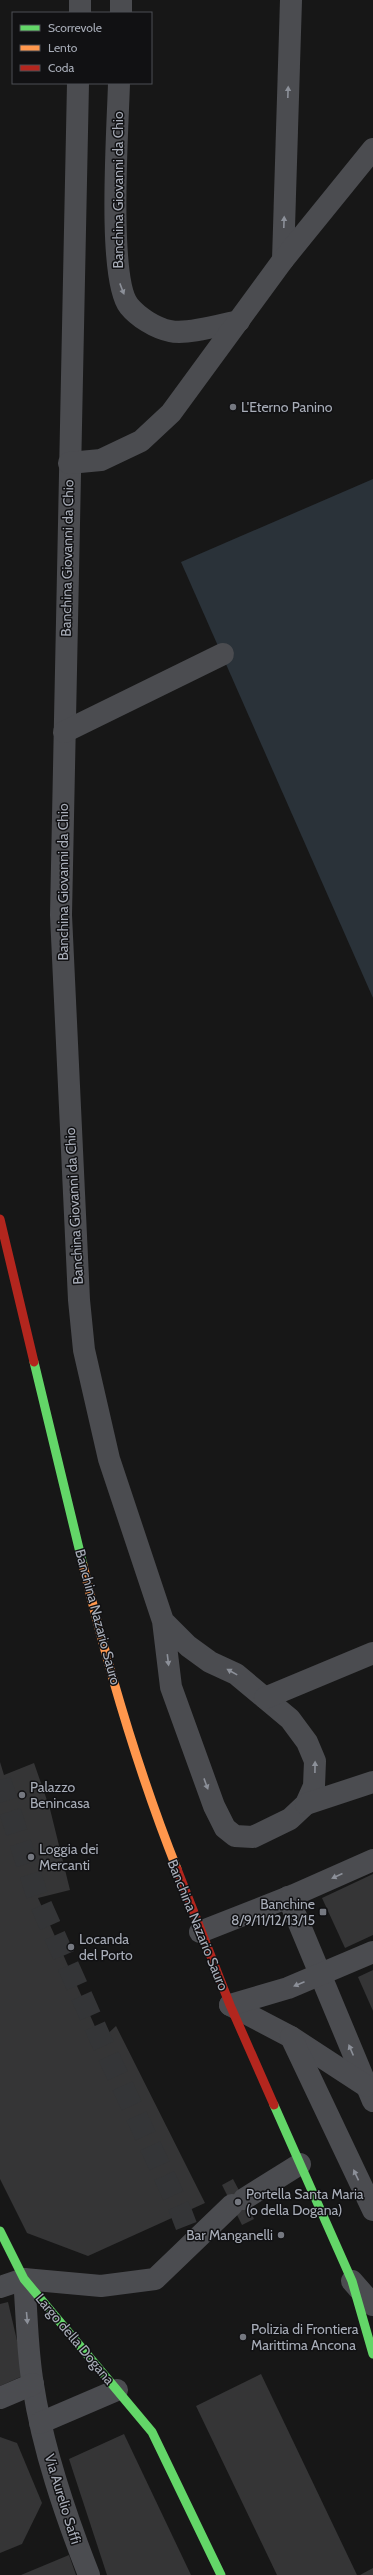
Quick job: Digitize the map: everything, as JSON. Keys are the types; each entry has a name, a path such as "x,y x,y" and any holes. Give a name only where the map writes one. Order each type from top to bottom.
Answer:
{"street":[{"path":"80,0 80,12"},
{"path":"121,0 121,12"},
{"path":"283,260 291,0"},
{"name":"Banchina Giovanni da Chio","path":"78,84 69,463 61,915 79,1300 84,1350 109,1459 163,1621"},
{"name":"Banchina Giovanni da Chio","path":"119,84 116,254 119,285 128,305 147,322 170,332 196,330 239,322"},
{"path":"239,322 283,260 373,149"},
{"name":"Banchina Giovanni da Chio","path":"69,463 101,460 141,441 171,413 239,322"},
{"path":"64,732 223,654"},
{"name":"Banchina Nazario Sauro","path":"0,1219 96,1619 156,1817 230,2005 352,2280 373,2354"},
{"path":"163,1621 188,1646 210,1662 236,1674 290,1719 307,1742 315,1761 314,1786 306,1804 290,1819 253,1837 235,1836 225,1828 214,1806 171,1686 163,1621"},
{"path":"265,1698 373,1653"},
{"path":"306,1804 373,1782"},
{"path":"200,1932 288,1897 373,1860"},
{"path":"288,1897 320,1975 371,2090"},
{"path":"230,2005 288,1988 373,1952"},
{"name":"Banchina Nazario Sauro","path":"230,2005 291,2036 371,2090"},
{"path":"291,2036 373,2210"},
{"name":"Largo della Dogana","path":"24,2279 101,2286 155,2279 238,2202 300,2164"},
{"path":"0,2231 5,2252 24,2279 0,2287"},
{"name":"Largo della Dogana","path":"24,2279 117,2390 40,2423 33,2384 24,2279"},
{"name":"Banchina Nazario Sauro","path":"352,2280 373,2305"},
{"path":"0,2398 33,2384"},
{"path":"117,2390 152,2432 222,2575"},
{"name":"Via Aurelio Saffi","path":"40,2423 70,2526 89,2575"}],"shaded area":[{"path":"373,479 373,998 181,562"}],"building":[{"path":"0,1762 4,1775 34,1763 50,1809 70,1890 38,1898 101,2040 116,2026 205,2203 88,2256 27,2233 0,2179"},
{"path":"373,1874 373,1935 345,1948 322,1898"},
{"path":"373,1970 373,2011 358,1977"},
{"name":"Portella Santa Maria (o della Dogana)","path":"233,2179 254,2219 242,2225 222,2185"},
{"path":"8,2302 25,2375 0,2386 0,2304"},
{"path":"261,2374 357,2575 277,2575 196,2406"},
{"path":"124,2434 191,2575 107,2575 69,2459"},
{"path":"0,2437 17,2443 42,2503 22,2544 0,2553"},
{"path":"69,2555 76,2575 21,2575"},
{"path":"373,2568 373,2575 360,2575"}],"tunnel":[{"path":"0,1780 38,1898 101,2040 181,2212 192,2241"}],"traffic: fast":[{"path":"34,1362 83,1565"},
{"path":"274,2105 352,2281 373,2354"},
{"path":"0,2231 24,2279 152,2432 221,2575"}],"traffic: slow":[{"path":"83,1565 113,1681 149,1795 177,1869"}],"traffic: jam":[{"path":"0,1219 34,1362"},
{"path":"177,1869 230,2005 274,2105"}],"place":[{"name":"L'Eterno Panino","path":"233,407"},
{"name":"Palazzo Benincasa","path":"22,1795"},
{"name":"Loggia dei Mercanti","path":"31,1857"},
{"name":"Banchine 8/9/11/12/13/15","path":"323,1912"},
{"name":"Locanda del Porto","path":"71,1947"},
{"name":"Portella Santa Maria (o della Dogana)","path":"238,2202"},
{"name":"Bar Manganelli","path":"281,2235"},
{"name":"Polizia di Frontiera Marittima Ancona","path":"243,2337"}]}
